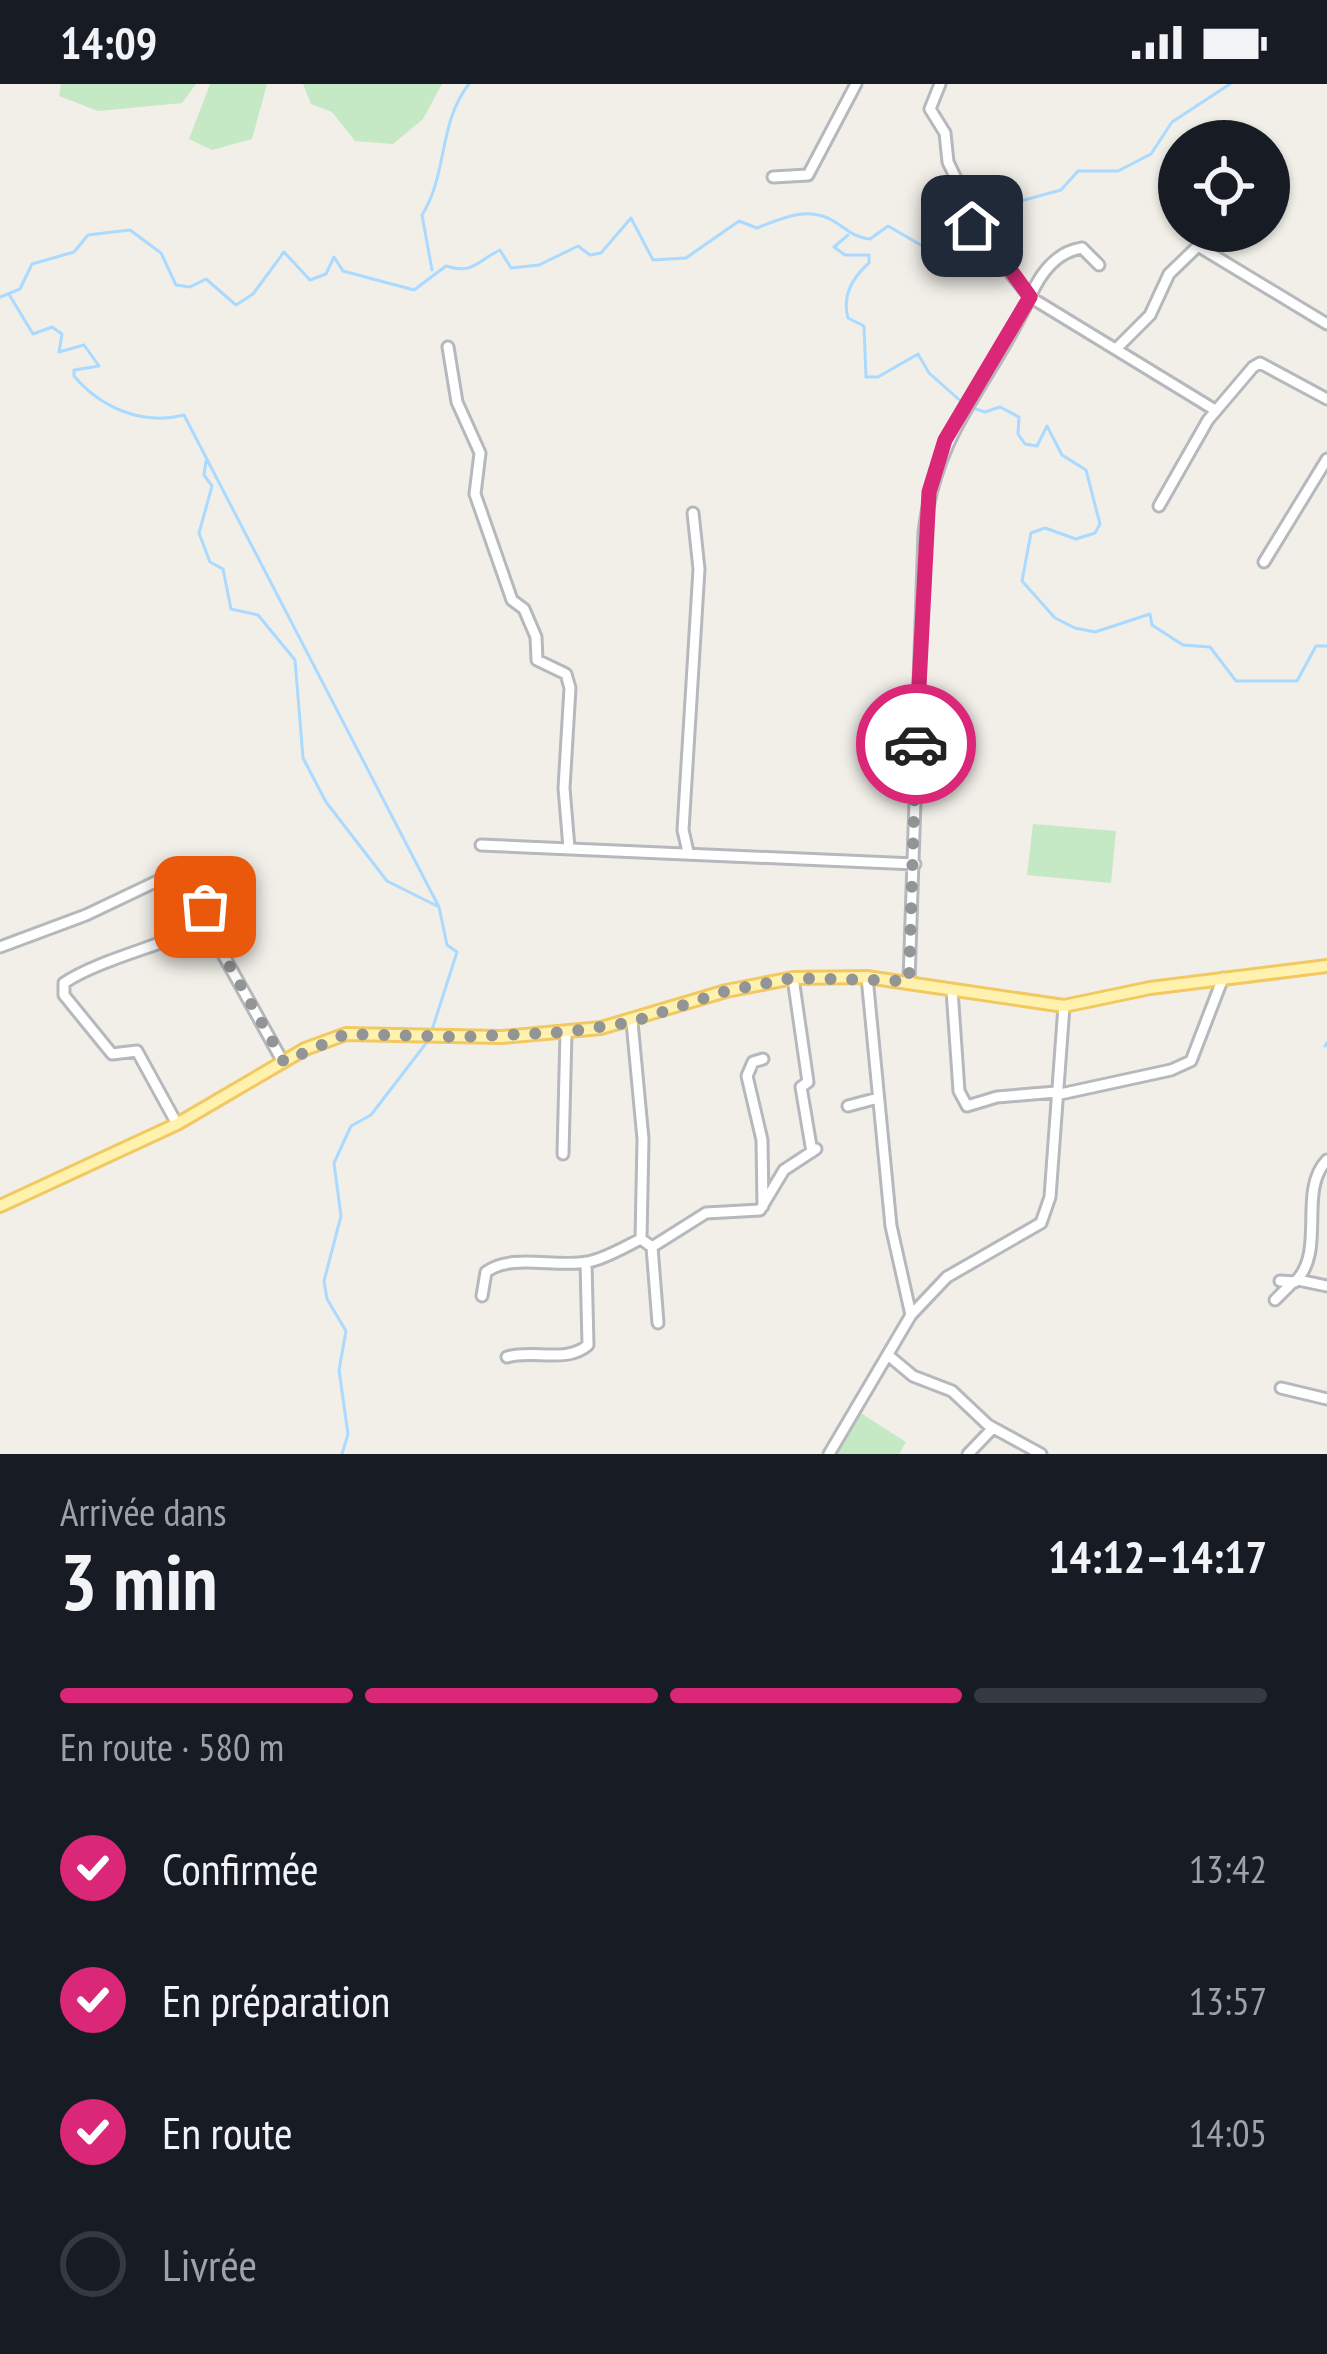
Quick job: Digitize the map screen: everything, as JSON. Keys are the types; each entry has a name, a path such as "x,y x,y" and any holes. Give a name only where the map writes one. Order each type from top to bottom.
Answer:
{"main road":[{"path":"0,1206 177,1124 284,1062 346,1034 566,1032 632,1022 726,991 793,978 909,981 1064,1006 1327,965"}],"street":[{"path":"773,177 808,176 856,84"},
{"path":"940,84 930,109 945,133 948,162 967,199 972,226 1030,297 1215,410"},
{"path":"1117,348 1150,315 1169,274 1198,246 1327,324"},
{"path":"909,981 929,492 945,440 995,363 1030,297 1067,250 1082,248 1099,265"},
{"path":"448,347 457,402 480,453 475,494 504,566 508,589 536,638 538,660 566,674 570,688 564,788 569,848"},
{"path":"1160,506 1215,410 1237,380 1260,363 1327,399"},
{"path":"1264,562 1327,459"},
{"path":"688,852 682,830 699,568 693,512"},
{"path":"481,845 915,864"},
{"path":"0,947 86,915 189,866 215,940 284,1062"},
{"path":"177,1124 137,1051 112,1054 64,995 64,983 82,971 114,964 183,934"},
{"path":"867,977 891,1226 911,1315"},
{"path":"763,1206 784,1170 814,1150 802,1108 801,1088 808,1082 793,978"},
{"path":"952,990 959,1091 967,1106 997,1097 1056,1094 1171,1070 1190,1060 1223,978"},
{"path":"829,1454 911,1315 947,1277 1041,1222 1050,1197 1064,1006"},
{"path":"632,1022 643,1139 641,1239"},
{"path":"563,1154 566,1032"},
{"path":"763,1206 762,1140 747,1076 753,1062 764,1059"},
{"path":"848,1106 878,1098"},
{"path":"1275,1300 1311,1256 1318,1180 1327,1160"},
{"path":"652,1247 706,1213 763,1206"},
{"path":"641,1239 652,1247 658,1323"},
{"path":"482,1296 486,1271 497,1263 516,1261 548,1268 586,1262 641,1239"},
{"path":"507,1357 524,1352 568,1355 588,1345 586,1262"},
{"path":"1290,1281 1327,1286"},
{"path":"888,1355 913,1376 952,1391 993,1428 1041,1454"},
{"path":"1281,1388 1327,1399"},
{"path":"968,1454 993,1428"}],"green space":[{"path":"61,84 196,84 182,103 98,111 59,96"},
{"path":"210,84 267,84 252,139 212,150 189,139"},
{"path":"303,84 442,84 423,119 393,144 355,141 332,112 311,104"},
{"path":"1033,824 1116,831 1111,883 1027,875"},
{"path":"859,1412 906,1442 899,1454 834,1454"}],"waterway":[{"path":"432,270 422,215 436,183 452,115 469,84"},
{"path":"987,239 1002,206 1061,190 1078,171 1118,171 1151,154 1172,122 1230,84"},
{"path":"0,297 20,289 32,264 74,252 88,235 130,230 161,253 176,285 190,287 206,279 236,305 253,294 284,252 310,280 326,274 334,257 343,271 414,290 446,266 470,268 500,250 511,268 539,265 578,246 590,255 601,253 631,218 653,260 686,258 739,221 757,228 806,214 825,217 870,239 888,226 945,259 980,245"},
{"path":"848,235 834,247 845,255 869,255 846,302 848,318 864,326 866,377 878,377 918,354 929,373 964,404"},
{"path":"10,296 33,334 52,327 62,334 59,352 84,345 99,366 74,370 74,376 96,397 138,416 184,415 439,907 447,945 457,952 431,1033"},
{"path":"973,408 985,412 1000,407 1019,417 1018,434 1025,444 1037,446 1047,426 1062,455 1086,470 1100,524 1095,533 1076,539 1045,528 1031,533 1022,581 1055,618 1095,632 1150,614 1152,625 1183,645 1210,647 1236,681 1297,681 1316,646 1327,646"},
{"path":"206,461 204,475 212,486 199,533 210,562 223,569 231,609 258,615 295,660 303,758 326,802 387,881 439,907"},
{"path":"342,1454 348,1434 339,1370 346,1331 327,1299 324,1281 341,1216 334,1163 351,1126 371,1115 427,1042"}],"way so far":[{"path":"205,907 215,940 284,1062 346,1034 502,1037 566,1032 632,1022 726,991 793,978 909,981 916,744"}],"route":[{"path":"916,744 929,492 945,440 995,363 1030,297 989,240 972,226"}]}
